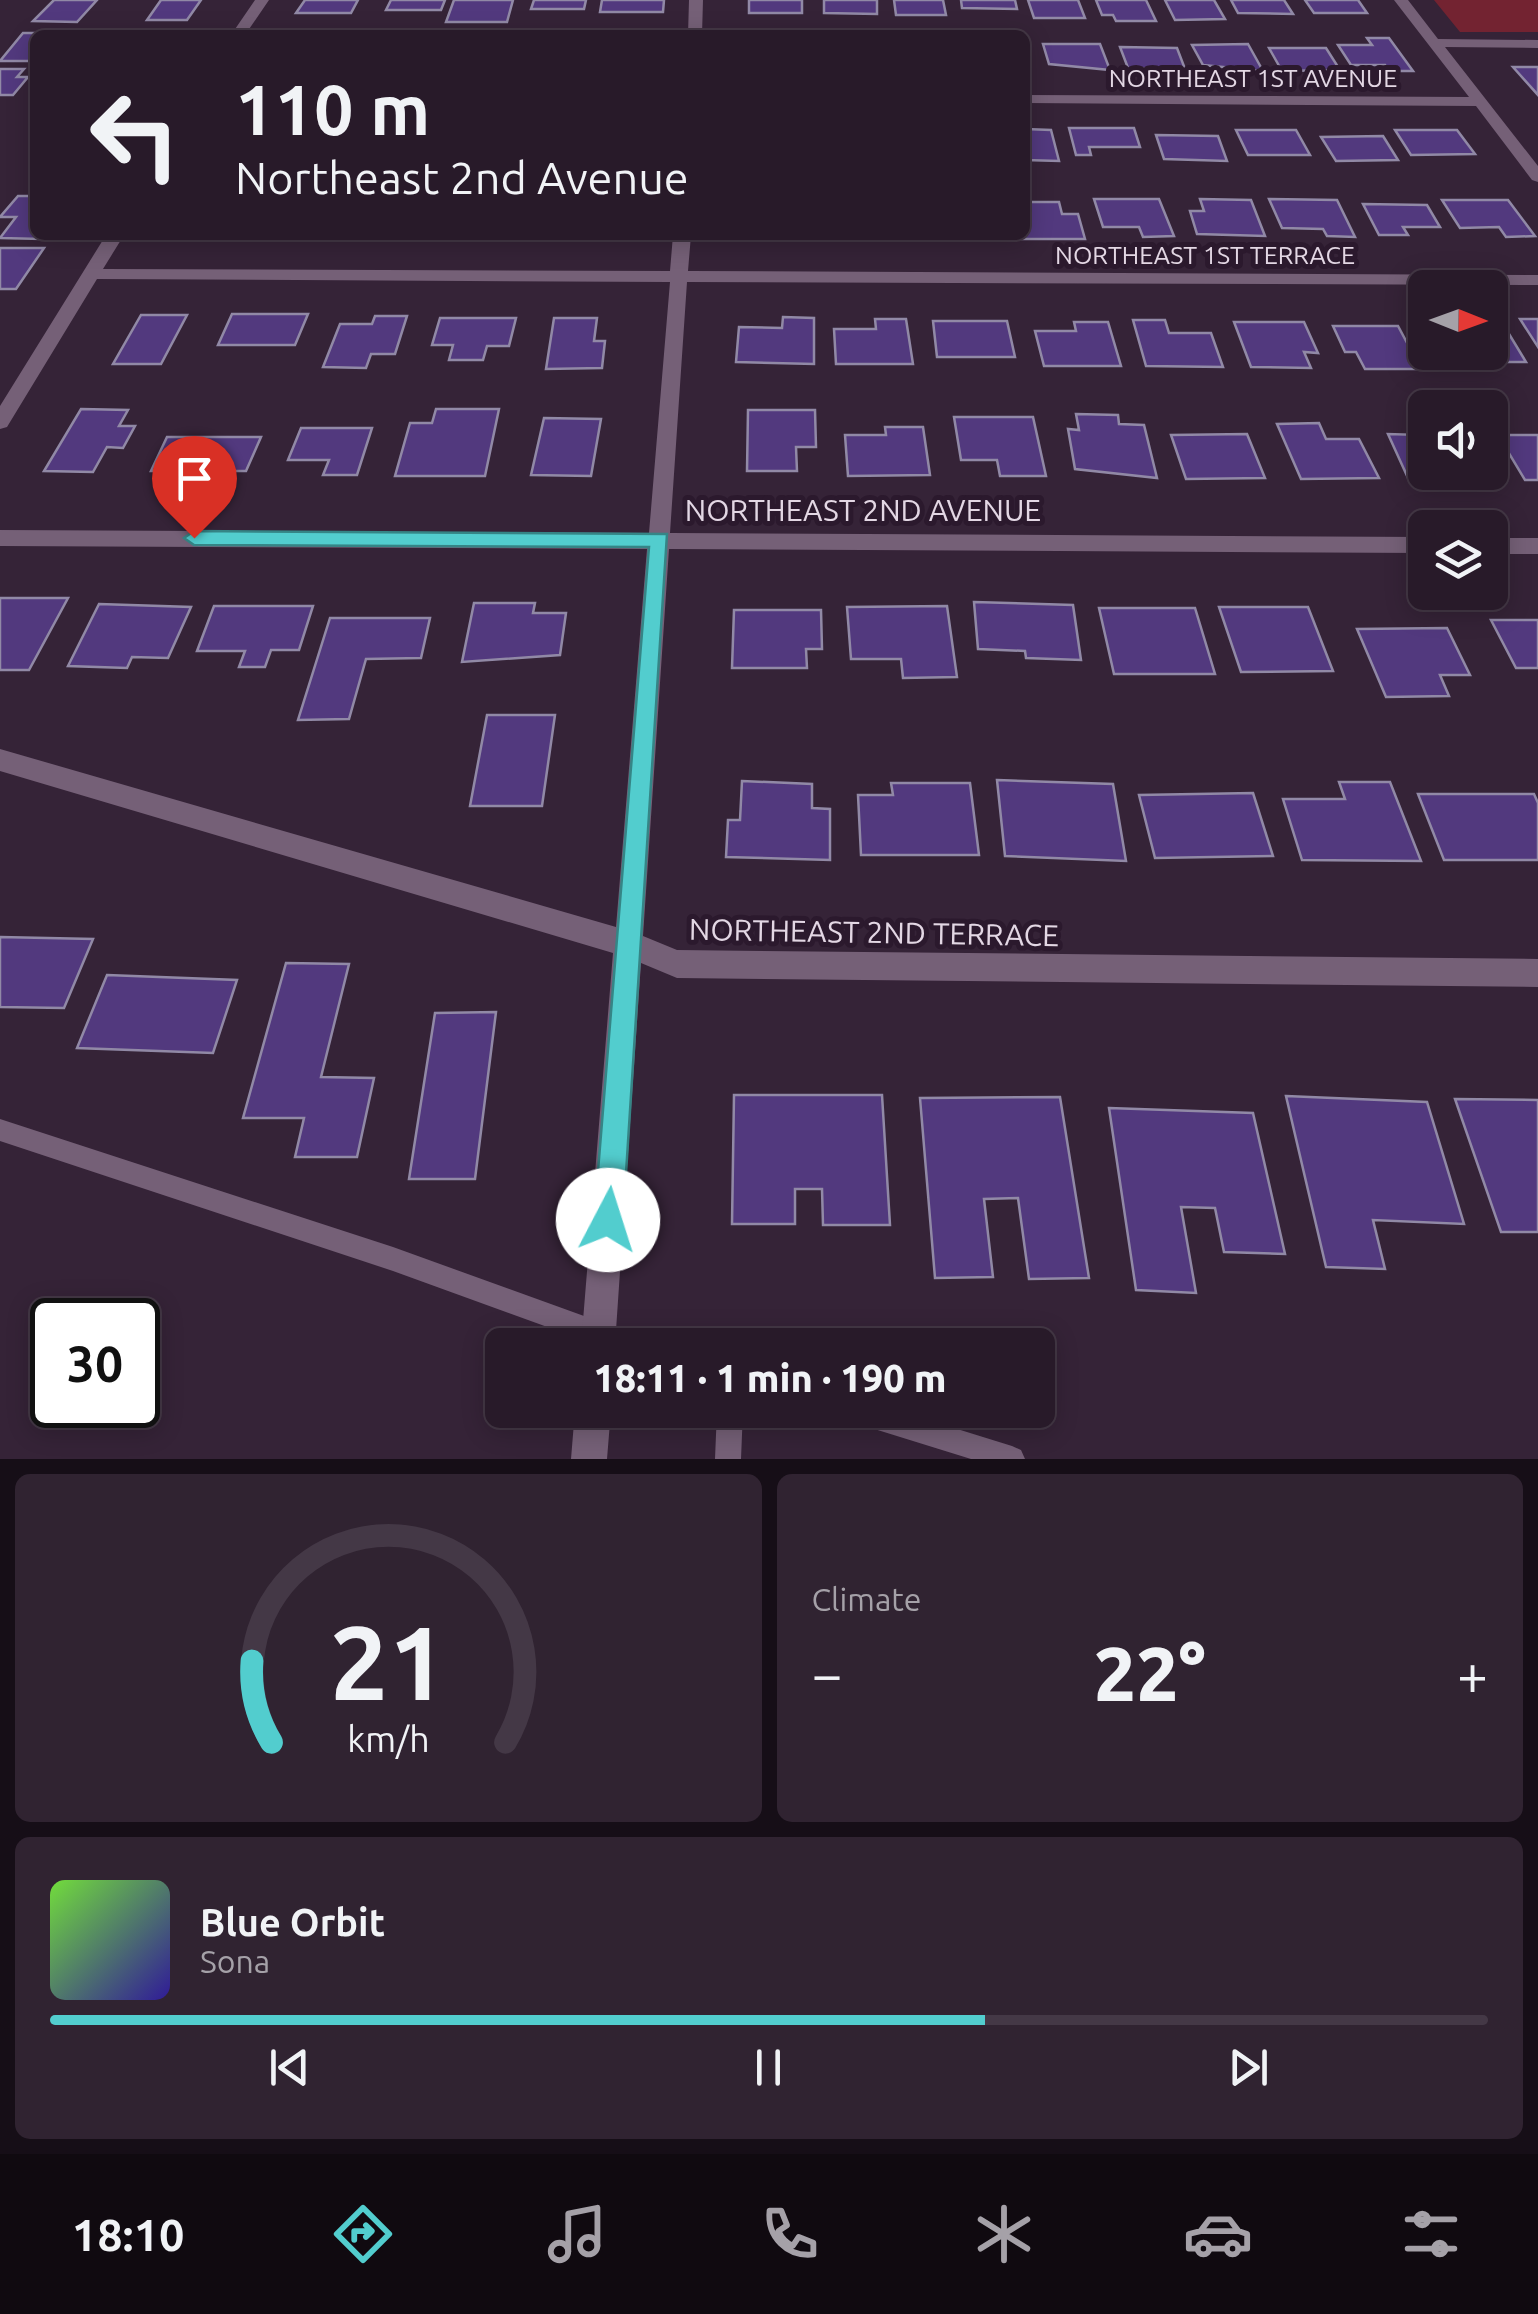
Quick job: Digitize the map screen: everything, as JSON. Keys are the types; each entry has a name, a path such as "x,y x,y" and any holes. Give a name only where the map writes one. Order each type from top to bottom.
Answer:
{"street":[{"path":"241,30 262,0"},
{"path":"695,30 696,0"},
{"path":"1401,0 1538,177"},
{"path":"1435,44 1538,44"},
{"name":"NORTHEAST 1ST AVENUE","path":"1030,99 1480,102"},
{"path":"0,422 111,240"},
{"path":"600,1328 682,240"},
{"name":"NORTHEAST 1ST TERRACE","path":"91,274 679,280 1538,280"},
{"name":"NORTHEAST 2ND AVENUE","path":"0,538 1408,545"},
{"path":"1508,546 1538,546"},
{"name":"NORTHEAST 2ND TERRACE","path":"0,760 631,945 676,964 1538,973"},
{"path":"589,1459 592,1428"}],"lane":[{"path":"0,1130 393,1259 568,1328"},
{"path":"728,1459 729,1428"},
{"path":"913,1428 1012,1459"}],"shaded area":[{"path":"1434,0 1538,0 1538,32 1460,32"}],"building":[{"path":"54,0 97,0 77,22 33,21"},
{"path":"161,0 201,0 187,20 147,20"},
{"path":"305,0 358,0 351,13 296,13"},
{"path":"391,0 445,0 441,10 386,10"},
{"path":"454,0 513,0 507,22 446,22"},
{"path":"534,0 586,0 584,9 531,9"},
{"path":"602,0 664,0 663,12 600,12"},
{"path":"749,0 802,0 802,13 749,13"},
{"path":"824,0 877,0 877,14 824,13"},
{"path":"894,0 943,0 946,15 896,15"},
{"path":"961,0 1015,0 1017,9 962,8"},
{"path":"1028,0 1078,0 1085,18 1034,18"},
{"path":"1096,0 1146,0 1156,21 1116,21 1113,15 1102,15"},
{"path":"1165,0 1214,0 1225,19 1175,20"},
{"path":"1231,0 1284,0 1293,14 1238,13"},
{"path":"1305,0 1358,0 1367,13 1314,13"},
{"path":"23,33 30,33 30,61 0,61"},
{"path":"1367,38 1389,38 1413,71 1389,71 1385,65 1351,65 1338,45 1372,45"},
{"path":"1043,44 1100,44 1110,70 1049,64"},
{"path":"1248,44 1263,71 1203,65 1192,45"},
{"path":"1120,47 1177,48 1185,69 1128,68"},
{"path":"1269,48 1326,48 1340,70 1282,71"},
{"path":"1513,67 1538,67 1538,95"},
{"path":"0,69 24,69 17,77 28,77 13,95 0,95"},
{"path":"1069,128 1134,128 1140,147 1089,147 1091,155 1076,155"},
{"path":"1030,129 1051,130 1059,161 1030,160"},
{"path":"1236,130 1296,130 1310,155 1248,155"},
{"path":"1395,130 1457,130 1475,154 1411,155"},
{"path":"1156,135 1218,136 1227,161 1164,159"},
{"path":"1383,136 1398,160 1336,161 1321,137"},
{"path":"18,196 30,196 30,239 0,238 16,217 0,217"},
{"path":"1094,199 1159,199 1174,236 1143,237 1139,227 1103,227"},
{"path":"1200,199 1251,200 1265,236 1197,234 1190,211 1204,211"},
{"path":"1269,199 1337,200 1355,237 1327,236 1323,229 1282,228"},
{"path":"1442,200 1508,200 1535,236 1506,237 1499,227 1460,228"},
{"path":"1030,202 1059,202 1062,214 1078,214 1085,239 1030,239"},
{"path":"1363,204 1427,205 1440,227 1403,227 1408,235 1379,235"},
{"path":"0,248 44,248 16,289 0,289"},
{"path":"232,314 308,314 295,345 218,345"},
{"path":"141,315 187,315 161,364 113,364"},
{"path":"375,316 407,316 395,354 371,354 366,368 323,367 340,324 372,324"},
{"path":"783,317 814,318 814,364 736,362 739,327 782,328"},
{"path":"440,318 516,318 509,346 487,346 483,360 449,360 453,345 432,345"},
{"path":"554,318 597,318 594,341 605,341 602,368 546,369"},
{"path":"875,319 906,319 913,364 836,364 834,329 876,329"},
{"path":"1520,319 1538,319 1538,347"},
{"path":"1133,320 1165,320 1169,333 1211,333 1223,367 1146,366"},
{"path":"933,321 1007,321 1015,357 937,357"},
{"path":"1074,322 1108,322 1121,366 1044,366 1035,331 1076,331"},
{"path":"1234,322 1304,322 1318,353 1304,352 1311,368 1251,367"},
{"path":"1333,326 1398,326 1408,345 1408,369 1365,369 1356,352 1345,352"},
{"path":"1508,332 1526,362 1508,362"},
{"path":"81,409 128,410 119,426 135,426 123,448 107,447 93,472 44,471"},
{"path":"436,409 499,409 485,476 395,476 410,423 432,423"},
{"path":"748,410 815,410 816,447 796,447 797,471 747,471"},
{"path":"1076,414 1118,415 1119,424 1144,425 1157,478 1075,469 1068,429 1079,430"},
{"path":"954,417 1033,417 1046,476 1000,476 997,460 961,460"},
{"path":"544,418 601,419 591,476 531,475"},
{"path":"1319,423 1326,439 1359,439 1379,478 1301,479 1277,424"},
{"path":"885,427 923,427 930,475 848,476 845,435 886,435"},
{"path":"301,428 372,428 357,475 323,475 329,460 288,460"},
{"path":"1247,434 1265,478 1186,479 1171,435"},
{"path":"1388,434 1408,435 1408,478"},
{"path":"1508,435 1538,435 1538,480 1525,480 1508,452"},
{"path":"167,437 261,437 246,471 151,471"},
{"path":"0,598 68,598 29,670 0,670"},
{"path":"974,602 1073,605 1081,660 1026,658 1025,651 978,649"},
{"path":"474,603 535,603 533,613 566,613 560,655 462,662"},
{"path":"99,604 191,607 168,658 132,657 127,668 68,666"},
{"path":"214,606 313,606 299,650 271,650 265,667 239,667 245,651 197,651"},
{"path":"947,606 957,677 903,678 901,659 851,659 847,607"},
{"path":"1219,607 1308,607 1333,671 1241,672"},
{"path":"1099,608 1195,608 1215,674 1114,674"},
{"path":"734,610 821,610 822,649 806,649 807,668 732,668"},
{"path":"330,618 430,618 421,658 366,659 349,719 298,720"},
{"path":"1491,620 1538,620 1538,668 1516,668"},
{"path":"1447,628 1470,675 1440,675 1449,696 1386,697 1357,629"},
{"path":"487,715 555,715 542,806 470,806"},
{"path":"997,780 1113,784 1126,861 1005,856"},
{"path":"742,781 812,784 812,808 830,809 830,860 726,857 728,820 740,820"},
{"path":"1339,782 1390,782 1421,861 1302,860 1283,799 1345,799"},
{"path":"891,783 970,783 979,855 861,855 858,795 893,795"},
{"path":"1253,793 1273,856 1155,858 1139,795"},
{"path":"1418,794 1534,794 1538,803 1538,860 1444,860"},
{"path":"0,937 93,939 64,1008 0,1007"},
{"path":"286,963 349,964 321,1077 374,1078 357,1157 295,1157 304,1118 243,1118"},
{"path":"107,975 237,980 213,1053 77,1048"},
{"path":"496,1012 475,1179 409,1179 435,1013"},
{"path":"734,1095 882,1095 890,1225 823,1225 822,1189 795,1189 795,1224 732,1224"},
{"path":"1286,1096 1427,1102 1464,1224 1373,1220 1385,1269 1326,1267"},
{"path":"1060,1097 1089,1278 1029,1279 1018,1198 984,1199 993,1277 935,1278 920,1098"},
{"path":"1455,1099 1538,1100 1538,1232 1501,1232"},
{"path":"1109,1108 1253,1113 1285,1254 1224,1252 1215,1208 1181,1207 1196,1293 1136,1290"}],"route":[{"path":"194,538 660,539 608,1220"}]}
